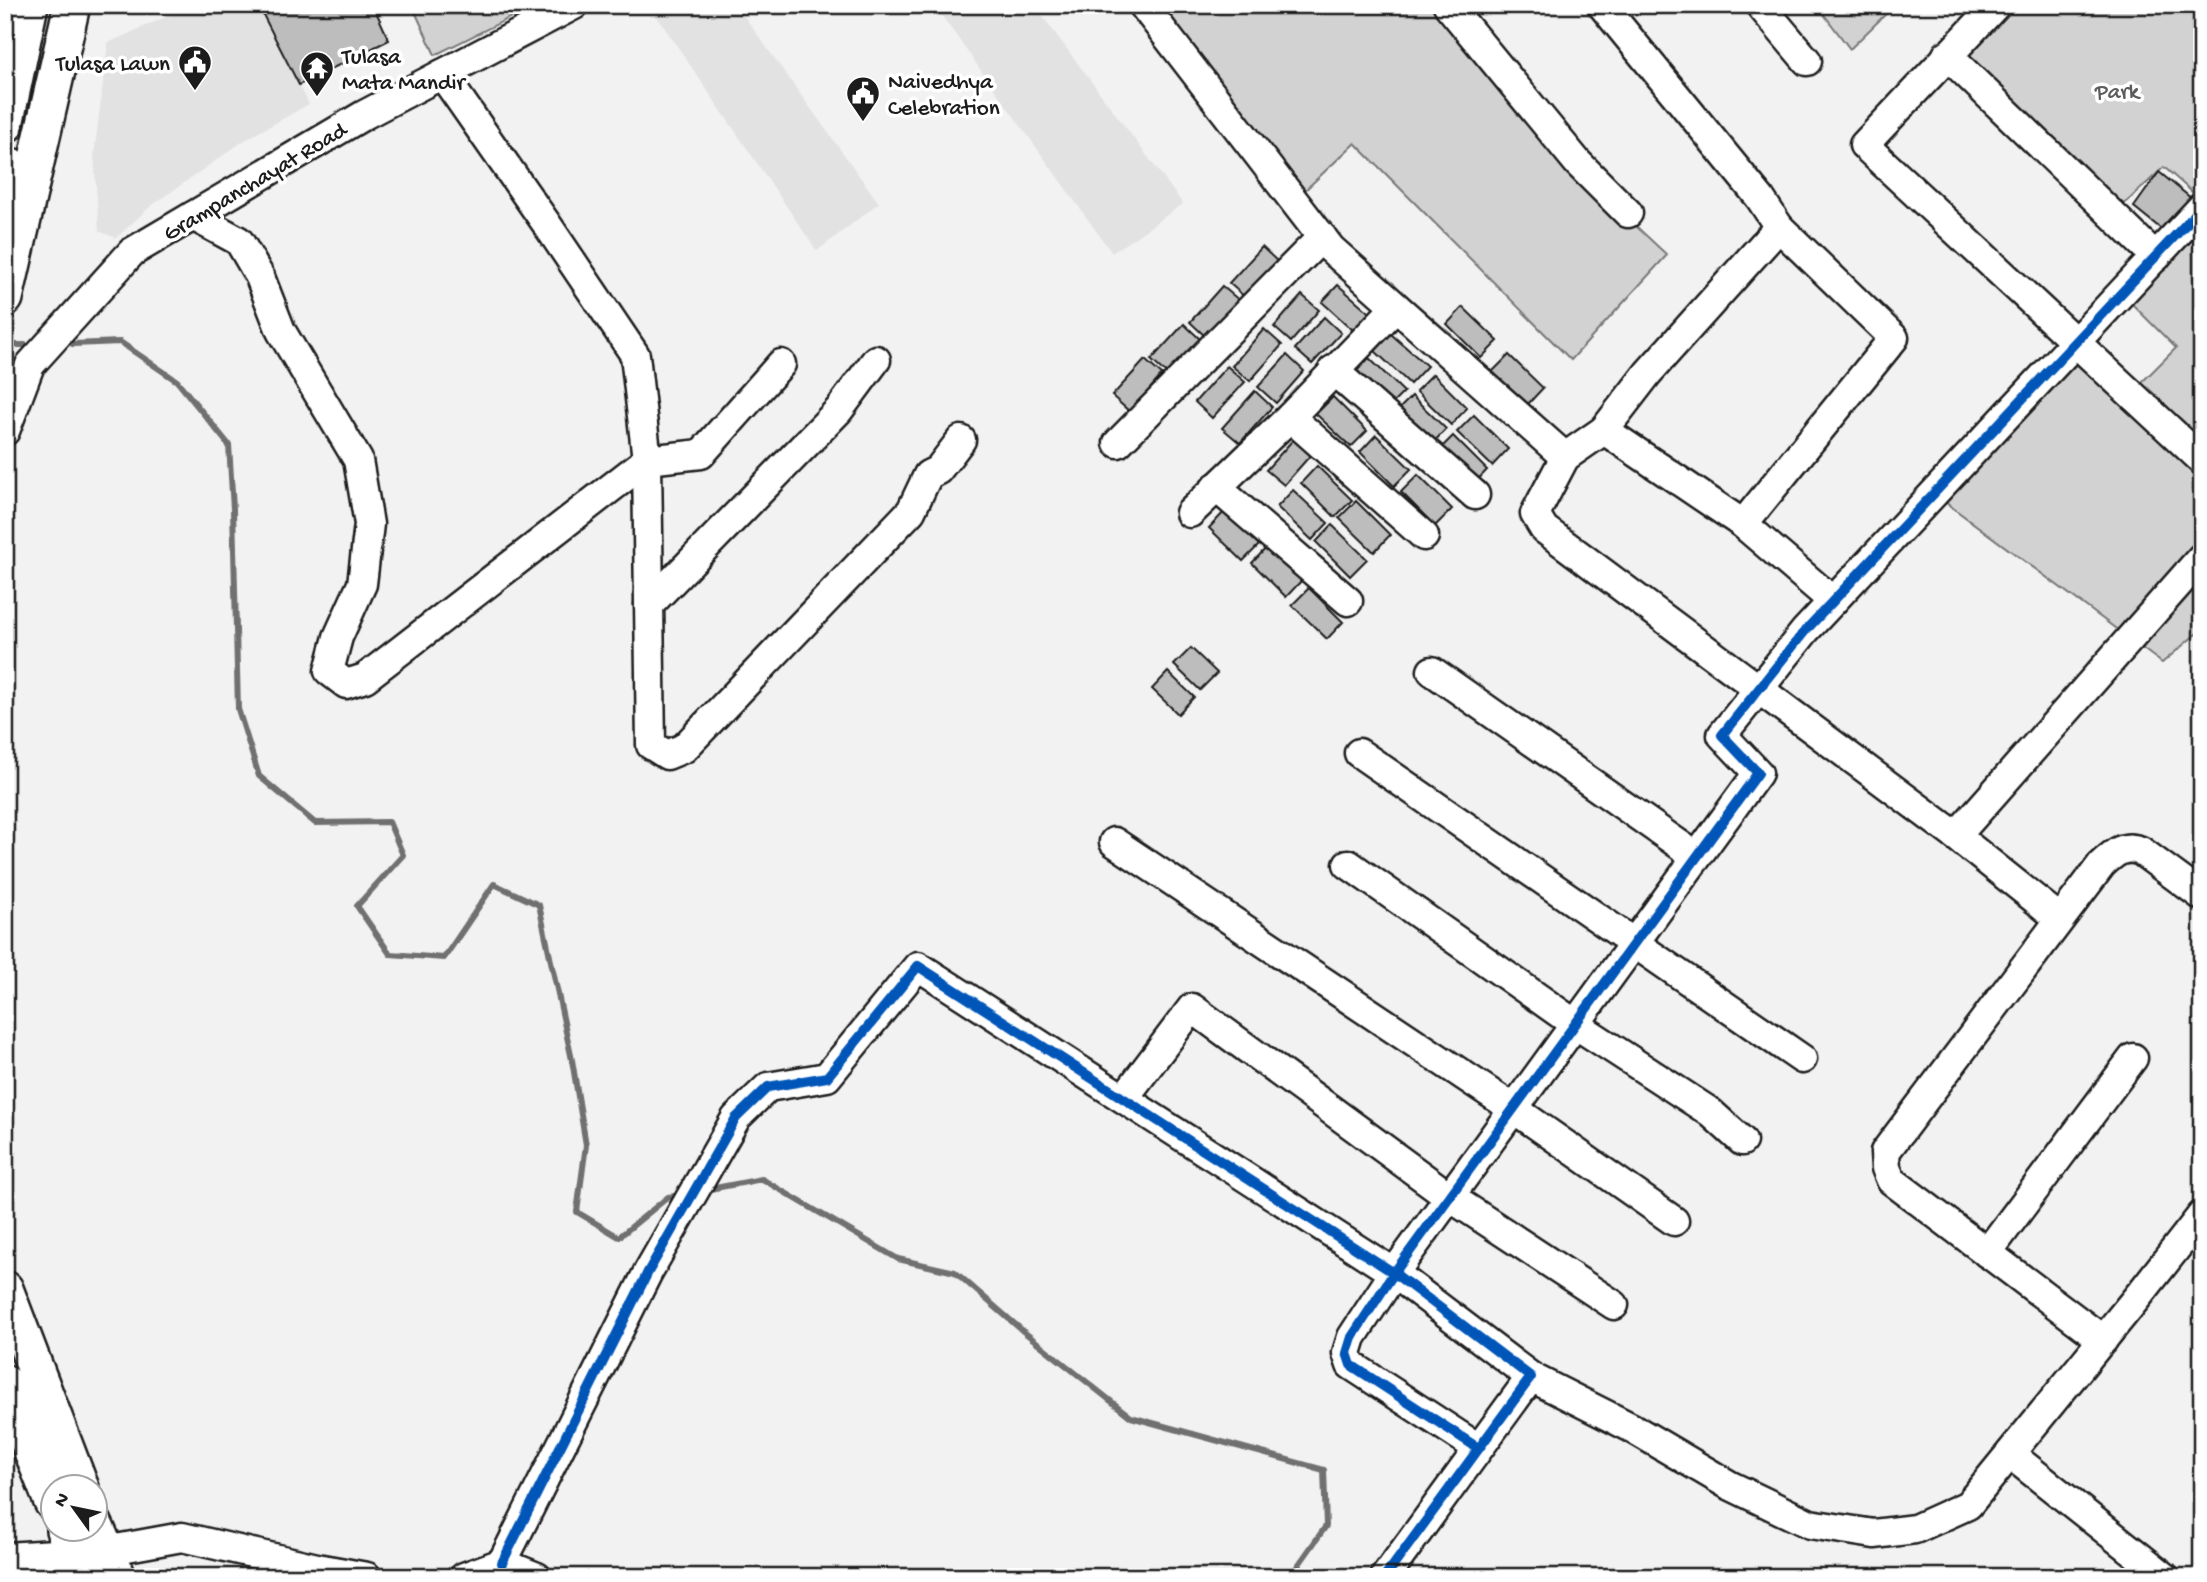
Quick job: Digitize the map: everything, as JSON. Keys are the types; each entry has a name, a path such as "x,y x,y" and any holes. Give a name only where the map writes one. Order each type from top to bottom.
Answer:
{"main road":[{"path":"5,125 30,5"},
{"path":"5,298 20,166 72,5"},
{"path":"5,1289 76,1474"},
{"path":"5,1383 41,1474"}],"street":[{"name":"Grampanchayat Road","path":"5,431 30,365 132,252 364,115 573,5"},
{"path":"1143,5 1331,249 1565,457"},
{"path":"1448,5 1578,163 1628,214"},
{"path":"1602,5 1760,198 1779,227 1894,338 1743,524"},
{"path":"1760,5 1807,61"},
{"path":"1996,5 1864,145 2202,460"},
{"path":"1947,55 2155,257"},
{"path":"442,74 547,223 635,355 647,460 652,746 667,755 684,748 911,511 928,475 938,470 961,440"},
{"path":"1478,1448 1352,1366 1347,1353 1352,1337 1394,1273 1758,773 1722,735 1805,631 2202,207"},
{"path":"192,216 239,241 260,277 281,331 358,460 369,524 362,584 338,637 329,671 346,684 365,678 647,460 701,454 781,364"},
{"path":"1779,227 1648,373 1604,430 1565,457 1535,514 1544,529 1956,836 2060,919"},
{"path":"1118,443 1322,237"},
{"path":"1190,513 1290,417 1396,307"},
{"path":"649,605 839,410 876,360"},
{"path":"1333,370 1475,495"},
{"path":"1290,417 1424,536"},
{"path":"1604,430 1743,524 1833,601"},
{"path":"1216,487 1348,601"},
{"path":"1956,836 2202,557"},
{"path":"1432,671 1697,857"},
{"path":"1359,753 1802,1059"},
{"path":"1114,842 1514,1109 1674,1221"},
{"path":"2103,1340 1891,1180 1886,1168 1885,1152 2102,864 2121,849 2132,847 2202,896"},
{"path":"1348,864 1575,1024 1710,1112 1742,1141"},
{"path":"502,1563 648,1272 736,1118 768,1087 827,1077 918,966 1394,1273 1531,1377 1632,1428 1729,1485 1810,1524 1874,1534 1915,1529 1968,1505 2202,1215"},
{"path":"1124,1098 1192,1008 1450,1196 1614,1306"},
{"path":"1987,1253 2133,1058"},
{"path":"1384,1577 1531,1377"},
{"path":"2010,1454 2165,1577"},
{"path":"5,1557 90,1552 182,1536 367,1577"},
{"path":"464,1577 502,1563 537,1577"}],"shaded area":[{"path":"192,5 258,5 309,104 245,140 151,206 116,238 99,231 94,155 108,43"},
{"path":"649,5 736,5 879,203 817,251"},
{"path":"934,5 1034,5 1183,204 1112,253"}],"green space":[{"path":"412,5 535,5 435,55"},
{"path":"1149,5 1435,5 1548,144 1667,255 1571,360 1355,143 1301,194"},
{"path":"1817,5 1895,5 1850,49"},
{"name":"Park","path":"2011,5 2202,5 2200,199 2164,167 2119,209 1960,57"},
{"path":"2202,227 2202,629 2162,663 1945,502 2080,354 2127,397 2176,348 2131,303"}],"building":[{"path":"258,5 373,5 389,40 299,85"},
{"path":"2159,172 2192,199 2165,232 2134,207"},
{"path":"1262,247 1279,263 1247,299 1229,283"},
{"path":"1338,285 1370,313 1354,331 1322,302"},
{"path":"1222,286 1240,301 1207,338 1190,322"},
{"path":"1302,295 1319,310 1291,342 1274,327"},
{"path":"1463,307 1498,341 1481,358 1447,324"},
{"path":"1324,317 1341,333 1312,364 1295,349"},
{"path":"1184,324 1201,340 1169,376 1151,360"},
{"path":"1264,329 1282,345 1250,381 1232,366"},
{"path":"1391,334 1427,366 1410,384 1375,351"},
{"path":"1287,355 1304,371 1276,403 1258,387"},
{"path":"1509,355 1543,388 1527,405 1492,372"},
{"path":"1369,358 1404,392 1387,409 1353,375"},
{"path":"1145,360 1162,375 1130,412 1112,396"},
{"path":"1227,366 1245,382 1212,418 1195,402"},
{"path":"1433,374 1467,408 1451,425 1416,391"},
{"path":"1255,391 1272,407 1240,443 1222,428"},
{"path":"1412,396 1446,429 1430,446 1395,413"},
{"path":"1333,397 1367,431 1351,447 1316,414"},
{"path":"1474,415 1508,449 1492,466 1457,432"},
{"path":"1299,433 1316,449 1284,485 1266,470"},
{"path":"1376,435 1411,469 1394,486 1360,452"},
{"path":"1453,436 1487,470 1471,487 1436,453"},
{"path":"1317,466 1352,500 1335,517 1301,483"},
{"path":"1418,475 1452,509 1435,526 1401,492"},
{"path":"1293,490 1328,523 1312,540 1277,507"},
{"path":"1356,501 1390,535 1374,552 1339,518"},
{"path":"1225,511 1259,545 1243,561 1209,528"},
{"path":"1332,525 1367,559 1350,576 1316,542"},
{"path":"1268,546 1302,580 1286,597 1252,563"},
{"path":"1309,588 1343,622 1327,639 1292,605"},
{"path":"1191,648 1217,673 1200,690 1174,665"},
{"path":"1168,672 1194,697 1178,714 1152,689"}],"waterway":[{"path":"73,344 120,342 177,381 229,445 238,709 259,776 315,823 389,822 403,855 357,906 390,954 444,958 494,884 539,905 572,1060 586,1145 577,1212 619,1237 668,1197 681,1195"},
{"path":"13,345 25,345"},
{"path":"705,1190 762,1179 898,1259 955,1272 1024,1332 1131,1417 1324,1470 1326,1526 1290,1577"}],"cycle path":[{"path":"1478,1448 1351,1365 1347,1353 1352,1337 1394,1273 1758,773 1722,735 1805,631 2202,207"},
{"path":"502,1563 648,1272 736,1118 768,1087 827,1077 918,966 1394,1273 1531,1377 1385,1577"}],"place":[{"name":"Tulasa Lawn","path":"195,92"},
{"name":"Tulasa Mata Mandir","path":"317,98"},
{"name":"Naivedhya Celebration","path":"863,123"}]}
